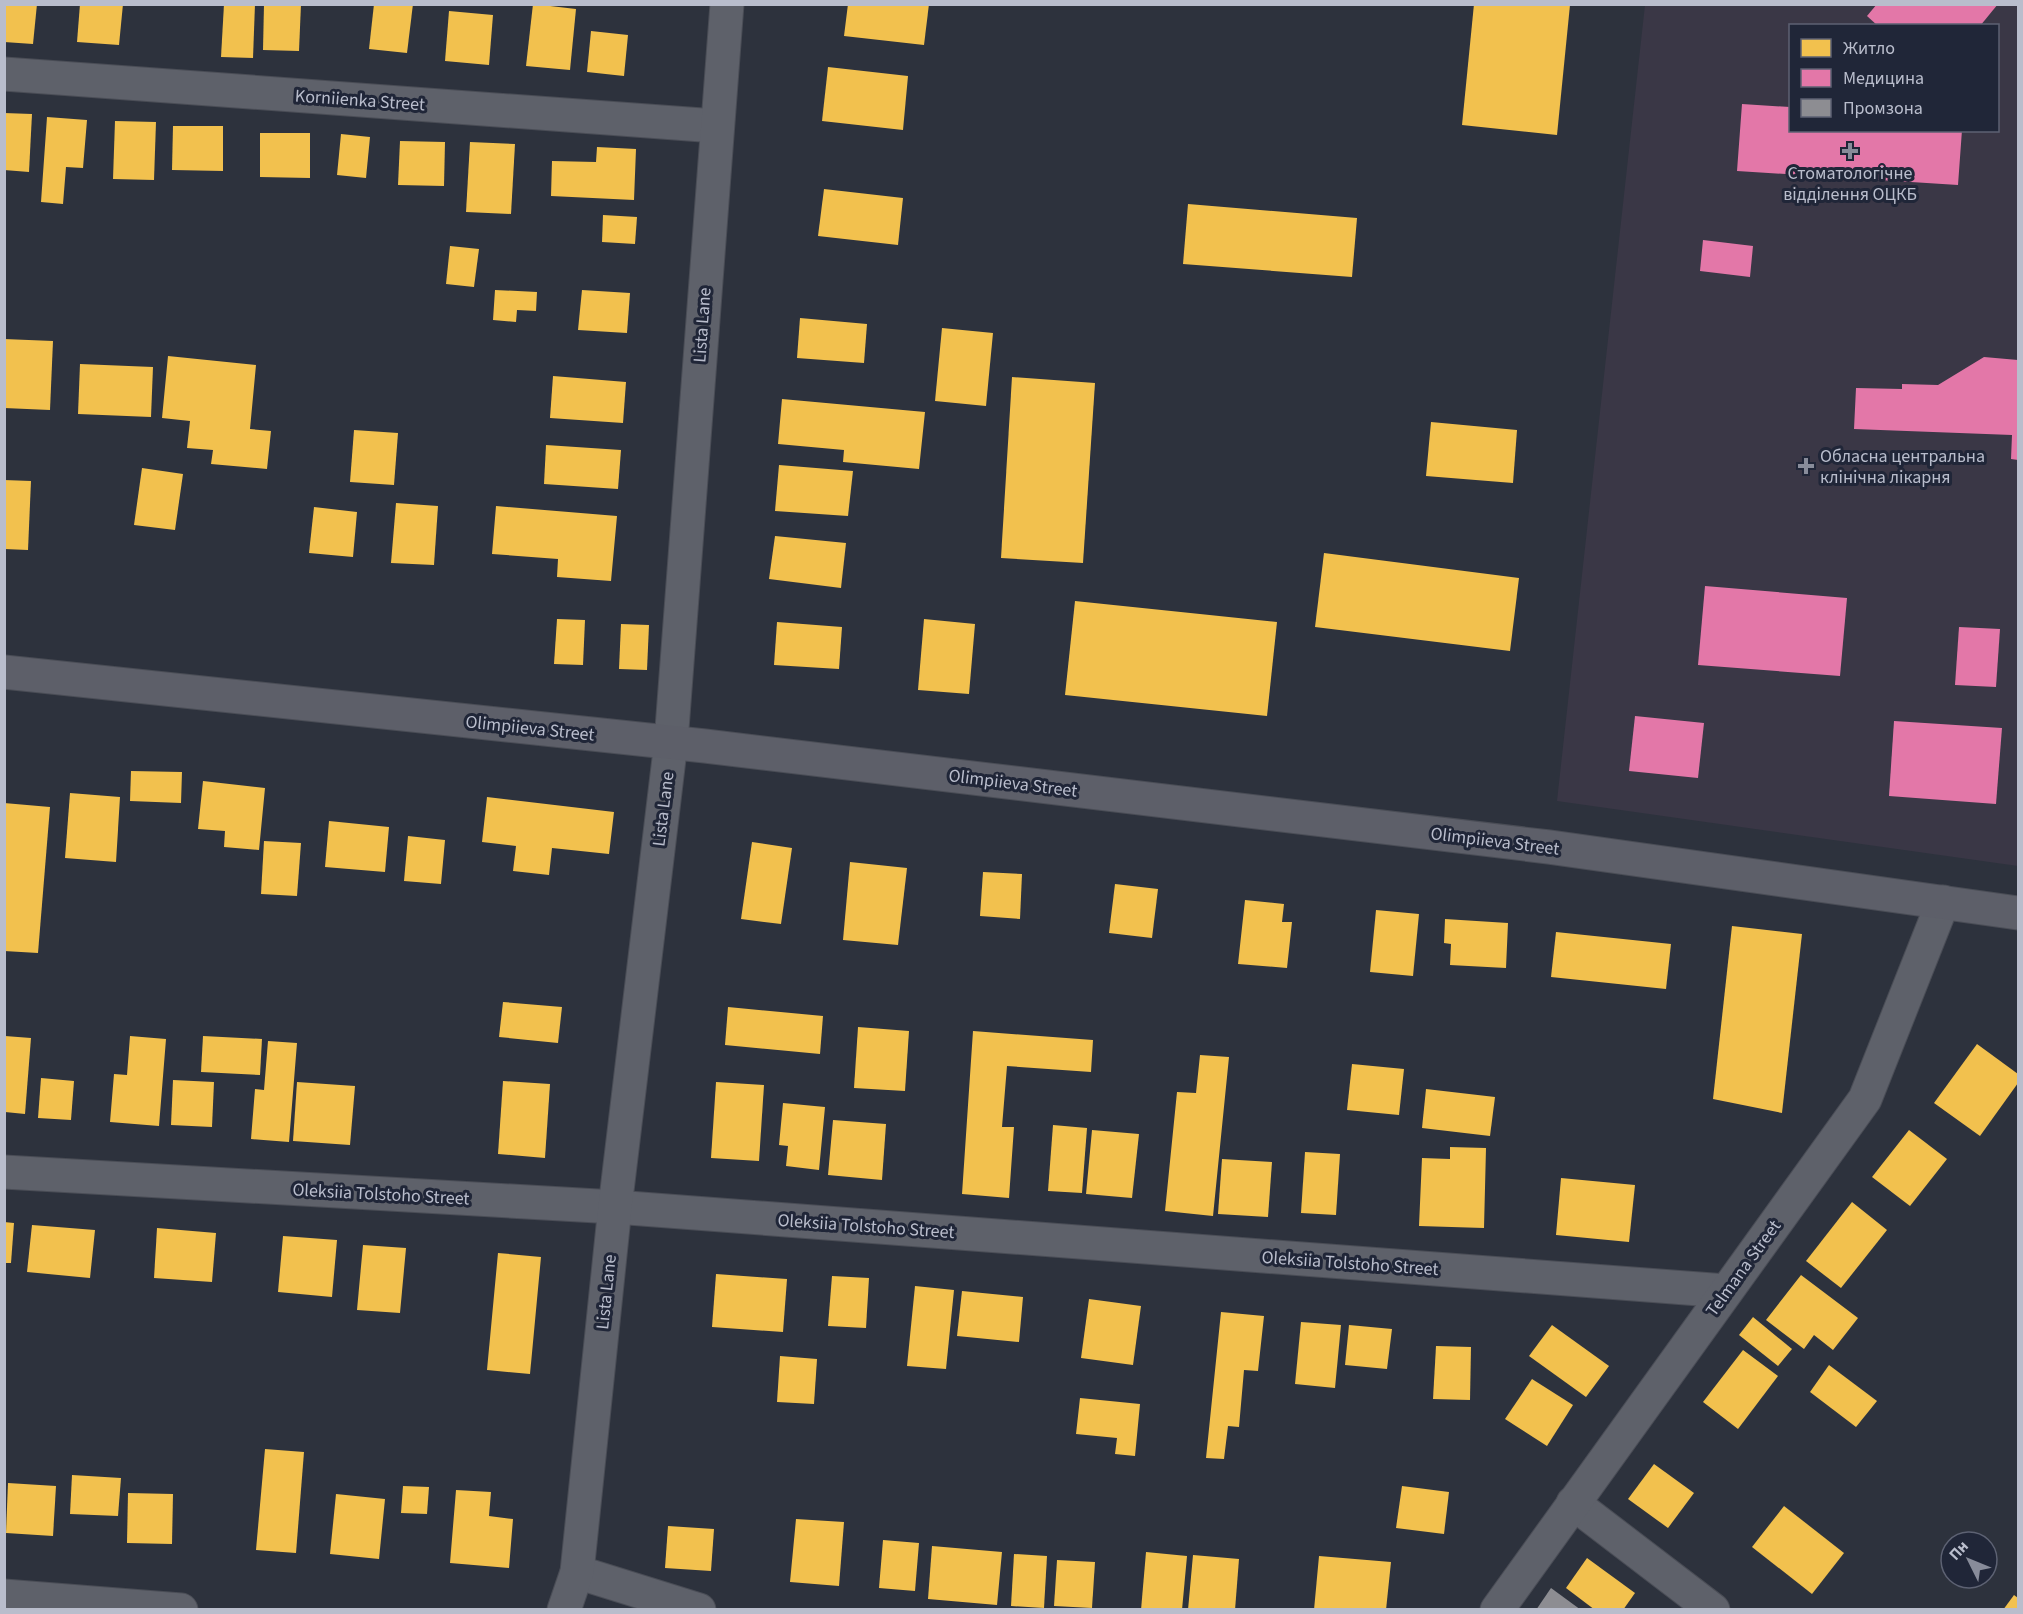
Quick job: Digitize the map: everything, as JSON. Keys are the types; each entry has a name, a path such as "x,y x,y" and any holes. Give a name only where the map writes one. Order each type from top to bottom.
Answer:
{"main road":[{"name":"Olimpiieva Street","path":"4,672 271,702 671,742 1549,848 2019,913"}],"street":[{"name":"Lista Lane","path":"564,1610 577,1572 615,1207 671,742 716,126 728,4"},
{"name":"Korniienka Street","path":"4,74 716,126"},
{"name":"Telmana Street","path":"1497,1610 1865,1099 1943,902"},
{"name":"Oleksiia Tolstoho Street","path":"4,1172 615,1207 1726,1291"},
{"path":"1573,1503 1713,1610"},
{"path":"577,1572 699,1610"},
{"path":"4,1596 181,1610"}],"shaded area":[{"name":"Обласна центральна клінічна лікарня","path":"1645,5 2018,5 2018,866 1557,801"}],"building: Житло":[{"path":"4,4 37,4 33,44 4,42"},
{"path":"80,4 123,4 119,45 77,42"},
{"path":"224,4 255,4 253,58 221,57"},
{"path":"264,4 301,4 299,51 263,50"},
{"path":"374,4 413,4 407,53 369,49"},
{"path":"533,4 576,9 570,70 526,66"},
{"path":"848,4 929,4 924,45 844,36"},
{"path":"1474,4 1570,5 1557,135 1462,125"},
{"path":"449,11 493,15 489,65 445,61"},
{"path":"591,31 628,35 624,76 587,72"},
{"path":"828,67 908,76 903,130 822,121"},
{"path":"4,113 32,114 29,172 4,170"},
{"path":"47,117 87,120 83,168 66,167 63,204 41,202"},
{"path":"115,121 156,122 154,180 113,179"},
{"path":"173,126 223,126 223,171 172,170"},
{"path":"260,133 310,133 310,178 260,177"},
{"path":"341,134 370,137 366,178 337,175"},
{"path":"400,141 445,142 444,186 398,185"},
{"path":"470,142 515,144 511,214 466,212"},
{"path":"597,147 636,149 634,200 551,196 552,161 596,162"},
{"path":"824,189 903,198 898,245 818,236"},
{"path":"1188,204 1357,218 1352,277 1183,264"},
{"path":"603,215 637,217 635,244 602,242"},
{"path":"450,246 479,249 474,287 446,284"},
{"path":"495,290 537,292 536,311 517,310 516,322 493,320"},
{"path":"582,290 630,293 627,333 578,330"},
{"path":"800,318 867,324 864,363 797,358"},
{"path":"942,328 993,333 986,406 935,401"},
{"path":"4,339 53,341 50,410 4,408"},
{"path":"168,356 256,365 250,429 271,431 267,469 211,464 213,450 187,448 190,421 162,418"},
{"path":"80,364 153,367 151,417 78,414"},
{"path":"553,376 626,382 623,423 550,418"},
{"path":"1012,377 1095,383 1083,563 1001,558"},
{"path":"782,399 925,412 919,469 843,462 844,450 778,444"},
{"path":"1431,422 1517,430 1513,483 1426,476"},
{"path":"354,430 398,433 394,485 350,482"},
{"path":"546,445 621,450 618,489 544,484"},
{"path":"779,465 853,471 848,516 775,511"},
{"path":"142,468 183,474 175,530 134,525"},
{"path":"4,480 31,481 28,550 4,549"},
{"path":"396,503 438,506 434,565 391,563"},
{"path":"496,506 617,516 611,581 557,577 558,559 492,554"},
{"path":"314,507 357,512 353,557 309,553"},
{"path":"775,536 846,543 841,588 769,579"},
{"path":"1324,553 1519,578 1510,651 1315,627"},
{"path":"1075,601 1277,622 1267,716 1065,695"},
{"path":"557,619 585,620 583,665 554,664"},
{"path":"924,619 975,624 969,694 918,690"},
{"path":"777,622 842,627 839,669 774,665"},
{"path":"621,624 649,625 647,670 619,669"},
{"path":"131,771 182,772 181,803 130,801"},
{"path":"203,781 265,788 259,850 224,847 225,831 198,829"},
{"path":"70,793 120,797 116,862 65,858"},
{"path":"487,797 614,812 609,854 552,848 549,875 513,871 516,846 482,842"},
{"path":"4,803 50,807 38,953 4,951"},
{"path":"329,821 389,827 385,872 325,867"},
{"path":"408,836 445,840 441,884 404,881"},
{"path":"264,841 301,843 297,896 261,894"},
{"path":"752,842 792,848 781,924 741,919"},
{"path":"850,862 907,868 898,945 843,940"},
{"path":"983,872 1022,874 1020,919 980,916"},
{"path":"1115,884 1158,889 1152,938 1109,933"},
{"path":"1245,900 1284,904 1282,922 1292,922 1287,968 1238,964"},
{"path":"1376,910 1419,914 1413,976 1370,972"},
{"path":"1445,919 1508,923 1506,968 1450,965 1451,944 1444,943"},
{"path":"1732,926 1802,934 1782,1113 1713,1099"},
{"path":"1556,932 1671,944 1666,989 1551,977"},
{"path":"503,1002 562,1007 558,1043 499,1037"},
{"path":"728,1007 823,1016 820,1054 725,1045"},
{"path":"858,1027 909,1031 905,1091 854,1088"},
{"path":"973,1031 1093,1040 1091,1072 1007,1066 1002,1127 1014,1127 1009,1198 962,1194"},
{"path":"5,1036 31,1038 25,1114 5,1112"},
{"path":"130,1036 166,1039 159,1126 110,1122 114,1074 127,1075"},
{"path":"203,1036 262,1039 260,1075 201,1072"},
{"path":"268,1041 297,1043 289,1142 251,1139 255,1089 264,1090"},
{"path":"1977,1044 2018,1074 2018,1083 1980,1136 1934,1103"},
{"path":"1200,1055 1229,1057 1213,1216 1165,1211 1177,1092 1196,1093"},
{"path":"1352,1064 1404,1069 1399,1115 1347,1110"},
{"path":"41,1078 74,1081 71,1120 38,1118"},
{"path":"173,1080 214,1082 212,1127 171,1125"},
{"path":"503,1081 550,1084 545,1158 498,1154"},
{"path":"297,1082 355,1086 350,1145 293,1141"},
{"path":"716,1082 764,1085 759,1161 711,1158"},
{"path":"1426,1089 1495,1097 1490,1136 1422,1128"},
{"path":"783,1103 825,1107 819,1170 786,1166 788,1146 779,1145"},
{"path":"833,1120 886,1124 882,1180 828,1175"},
{"path":"1053,1125 1087,1128 1082,1193 1048,1191"},
{"path":"1092,1130 1139,1134 1132,1198 1086,1194"},
{"path":"1909,1130 1947,1159 1910,1206 1872,1177"},
{"path":"1450,1147 1486,1148 1484,1228 1419,1226 1422,1158 1450,1159"},
{"path":"1305,1152 1340,1154 1336,1215 1301,1213"},
{"path":"1222,1159 1272,1162 1268,1217 1218,1214"},
{"path":"1561,1178 1635,1185 1629,1242 1556,1235"},
{"path":"1852,1202 1887,1230 1841,1288 1806,1261"},
{"path":"4,1222 14,1223 11,1263 4,1263"},
{"path":"32,1225 95,1230 90,1278 27,1272"},
{"path":"157,1228 216,1233 212,1282 154,1278"},
{"path":"283,1236 337,1240 332,1297 278,1292"},
{"path":"363,1245 406,1248 400,1313 357,1310"},
{"path":"498,1253 541,1257 530,1374 487,1370"},
{"path":"716,1274 787,1279 783,1332 712,1327"},
{"path":"1801,1275 1858,1318 1833,1350 1814,1335 1804,1349 1766,1320"},
{"path":"832,1276 869,1278 866,1328 828,1326"},
{"path":"915,1286 954,1290 946,1369 907,1366"},
{"path":"962,1291 1023,1297 1019,1342 957,1336"},
{"path":"1089,1299 1141,1306 1133,1365 1081,1358"},
{"path":"1221,1312 1264,1316 1258,1371 1244,1370 1239,1427 1228,1426 1224,1459 1206,1458"},
{"path":"1753,1317 1792,1349 1778,1366 1739,1335"},
{"path":"1301,1322 1341,1325 1335,1388 1295,1384"},
{"path":"1349,1325 1392,1329 1387,1369 1345,1365"},
{"path":"1552,1325 1609,1366 1586,1397 1529,1356"},
{"path":"1436,1346 1471,1347 1470,1400 1433,1399"},
{"path":"1743,1350 1778,1376 1738,1429 1703,1402"},
{"path":"780,1356 817,1359 814,1404 777,1402"},
{"path":"1829,1365 1877,1401 1856,1427 1810,1392"},
{"path":"1532,1379 1573,1405 1547,1446 1505,1419"},
{"path":"1080,1398 1140,1404 1135,1456 1115,1454 1117,1438 1076,1434"},
{"path":"265,1449 304,1452 296,1553 256,1550"},
{"path":"1654,1464 1694,1493 1668,1528 1628,1499"},
{"path":"72,1475 121,1478 118,1516 70,1514"},
{"path":"8,1483 56,1486 53,1536 6,1533"},
{"path":"403,1486 429,1487 427,1514 401,1513"},
{"path":"1402,1486 1449,1492 1444,1534 1396,1528"},
{"path":"456,1490 491,1492 489,1516 513,1519 509,1568 450,1563"},
{"path":"128,1493 173,1494 172,1544 127,1543"},
{"path":"336,1494 385,1499 379,1559 330,1554"},
{"path":"1784,1506 1844,1553 1812,1594 1752,1547"},
{"path":"796,1519 844,1522 839,1586 790,1582"},
{"path":"668,1526 714,1529 711,1571 665,1568"},
{"path":"883,1540 919,1543 915,1591 879,1588"},
{"path":"932,1546 1002,1552 997,1605 928,1599"},
{"path":"1146,1552 1187,1556 1182,1610 1141,1610"},
{"path":"1014,1554 1047,1556 1044,1608 1011,1606"},
{"path":"1193,1555 1239,1559 1235,1610 1188,1610"},
{"path":"1319,1556 1391,1562 1386,1610 1314,1610"},
{"path":"1587,1558 1635,1593 1623,1610 1595,1610 1566,1588"},
{"path":"1057,1560 1095,1562 1092,1608 1054,1606"},
{"path":"2014,1595 2018,1598 2018,1610 2003,1610"}],"building: Медицина":[{"path":"1877,4 1998,4 1982,24 1876,24 1867,16"},
{"name":"Стоматологічне відділення ОЦКБ","path":"1742,104 1789,107 1789,132 1962,132 1958,185 1737,171"},
{"path":"1703,240 1753,246 1750,277 1700,271"},
{"path":"1984,357 2018,360 2018,460 2011,459 2012,435 1854,429 1856,388 1902,389 1902,384 1938,385"},
{"path":"1705,586 1847,598 1840,676 1698,665"},
{"path":"1959,627 2000,629 1996,687 1955,685"},
{"path":"1635,716 1704,723 1698,778 1629,771"},
{"path":"1894,721 2002,728 1996,804 1889,796"}],"building: Промзона":[{"path":"1551,1588 1581,1610 1536,1610"}],"place":[{"name":"Стоматологічне відділення ОЦКБ","path":"1850,151"},
{"name":"Обласна центральна клінічна лікарня","path":"1806,466"}]}
